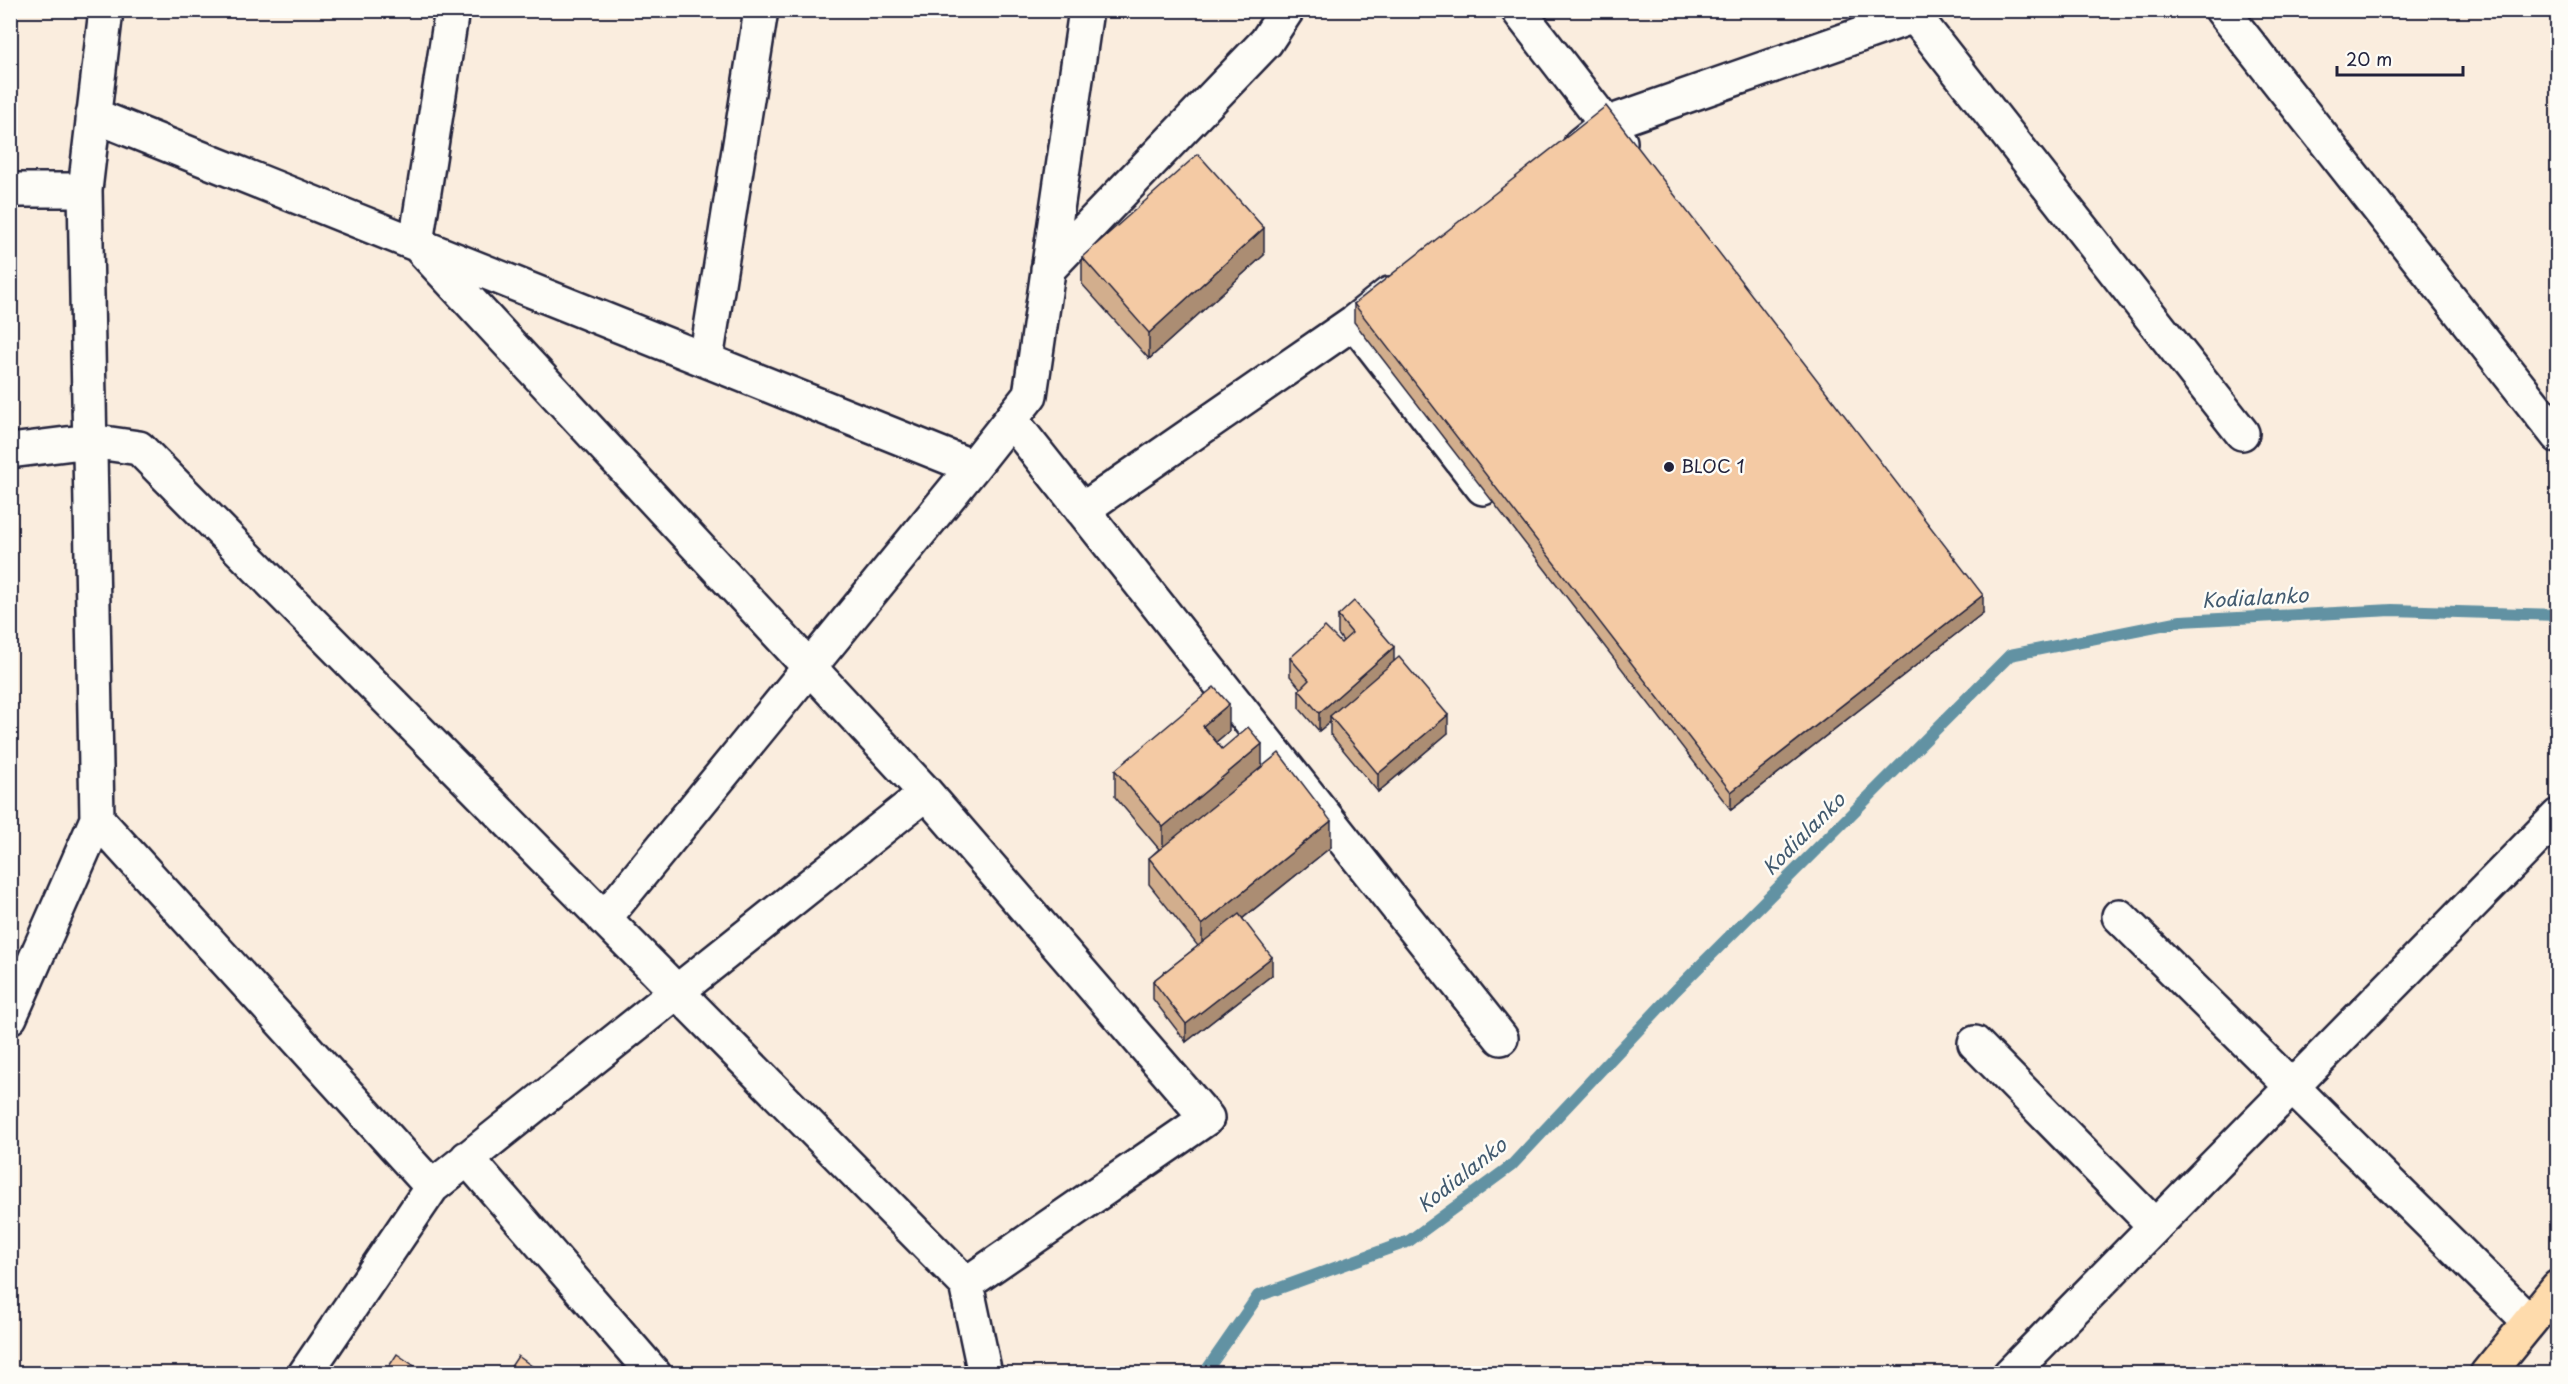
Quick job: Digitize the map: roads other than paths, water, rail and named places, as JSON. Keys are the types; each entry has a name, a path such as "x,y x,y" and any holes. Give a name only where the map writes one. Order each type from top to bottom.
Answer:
{"main road":[{"path":"2487,1374 2558,1287"}],"street":[{"path":"10,1017 97,819 85,190 106,10"},
{"path":"416,243 452,10"},
{"path":"706,360 761,10"},
{"path":"604,919 973,468 1030,394 1086,10"},
{"path":"1048,269 1266,42 1287,10"},
{"path":"1518,10 1635,162"},
{"path":"2222,10 2558,436"},
{"path":"1560,161 1606,124 1915,12 2242,433"},
{"path":"93,115 973,468"},
{"path":"10,190 85,190"},
{"path":"416,243 926,793 1207,1118 966,1284"},
{"path":"1082,510 1354,322 1410,278"},
{"path":"1354,322 1499,510"},
{"path":"1011,420 1501,1038"},
{"path":"10,451 90,441 139,448 966,1284 985,1374"},
{"path":"305,1374 432,1187 926,793"},
{"path":"2010,1374 2558,816"},
{"path":"97,819 432,1187"},
{"path":"2119,916 2529,1321"},
{"path":"1976,1043 2155,1226"},
{"path":"467,1158 654,1374"}],"waterway":[{"name":"Kodialanko","path":"1204,1374 1258,1296 1409,1241 1511,1166 1675,991 2010,655 2181,621 2392,610 2558,615"}],"place":[{"name":"BLOC 1","path":"1669,467"}]}
